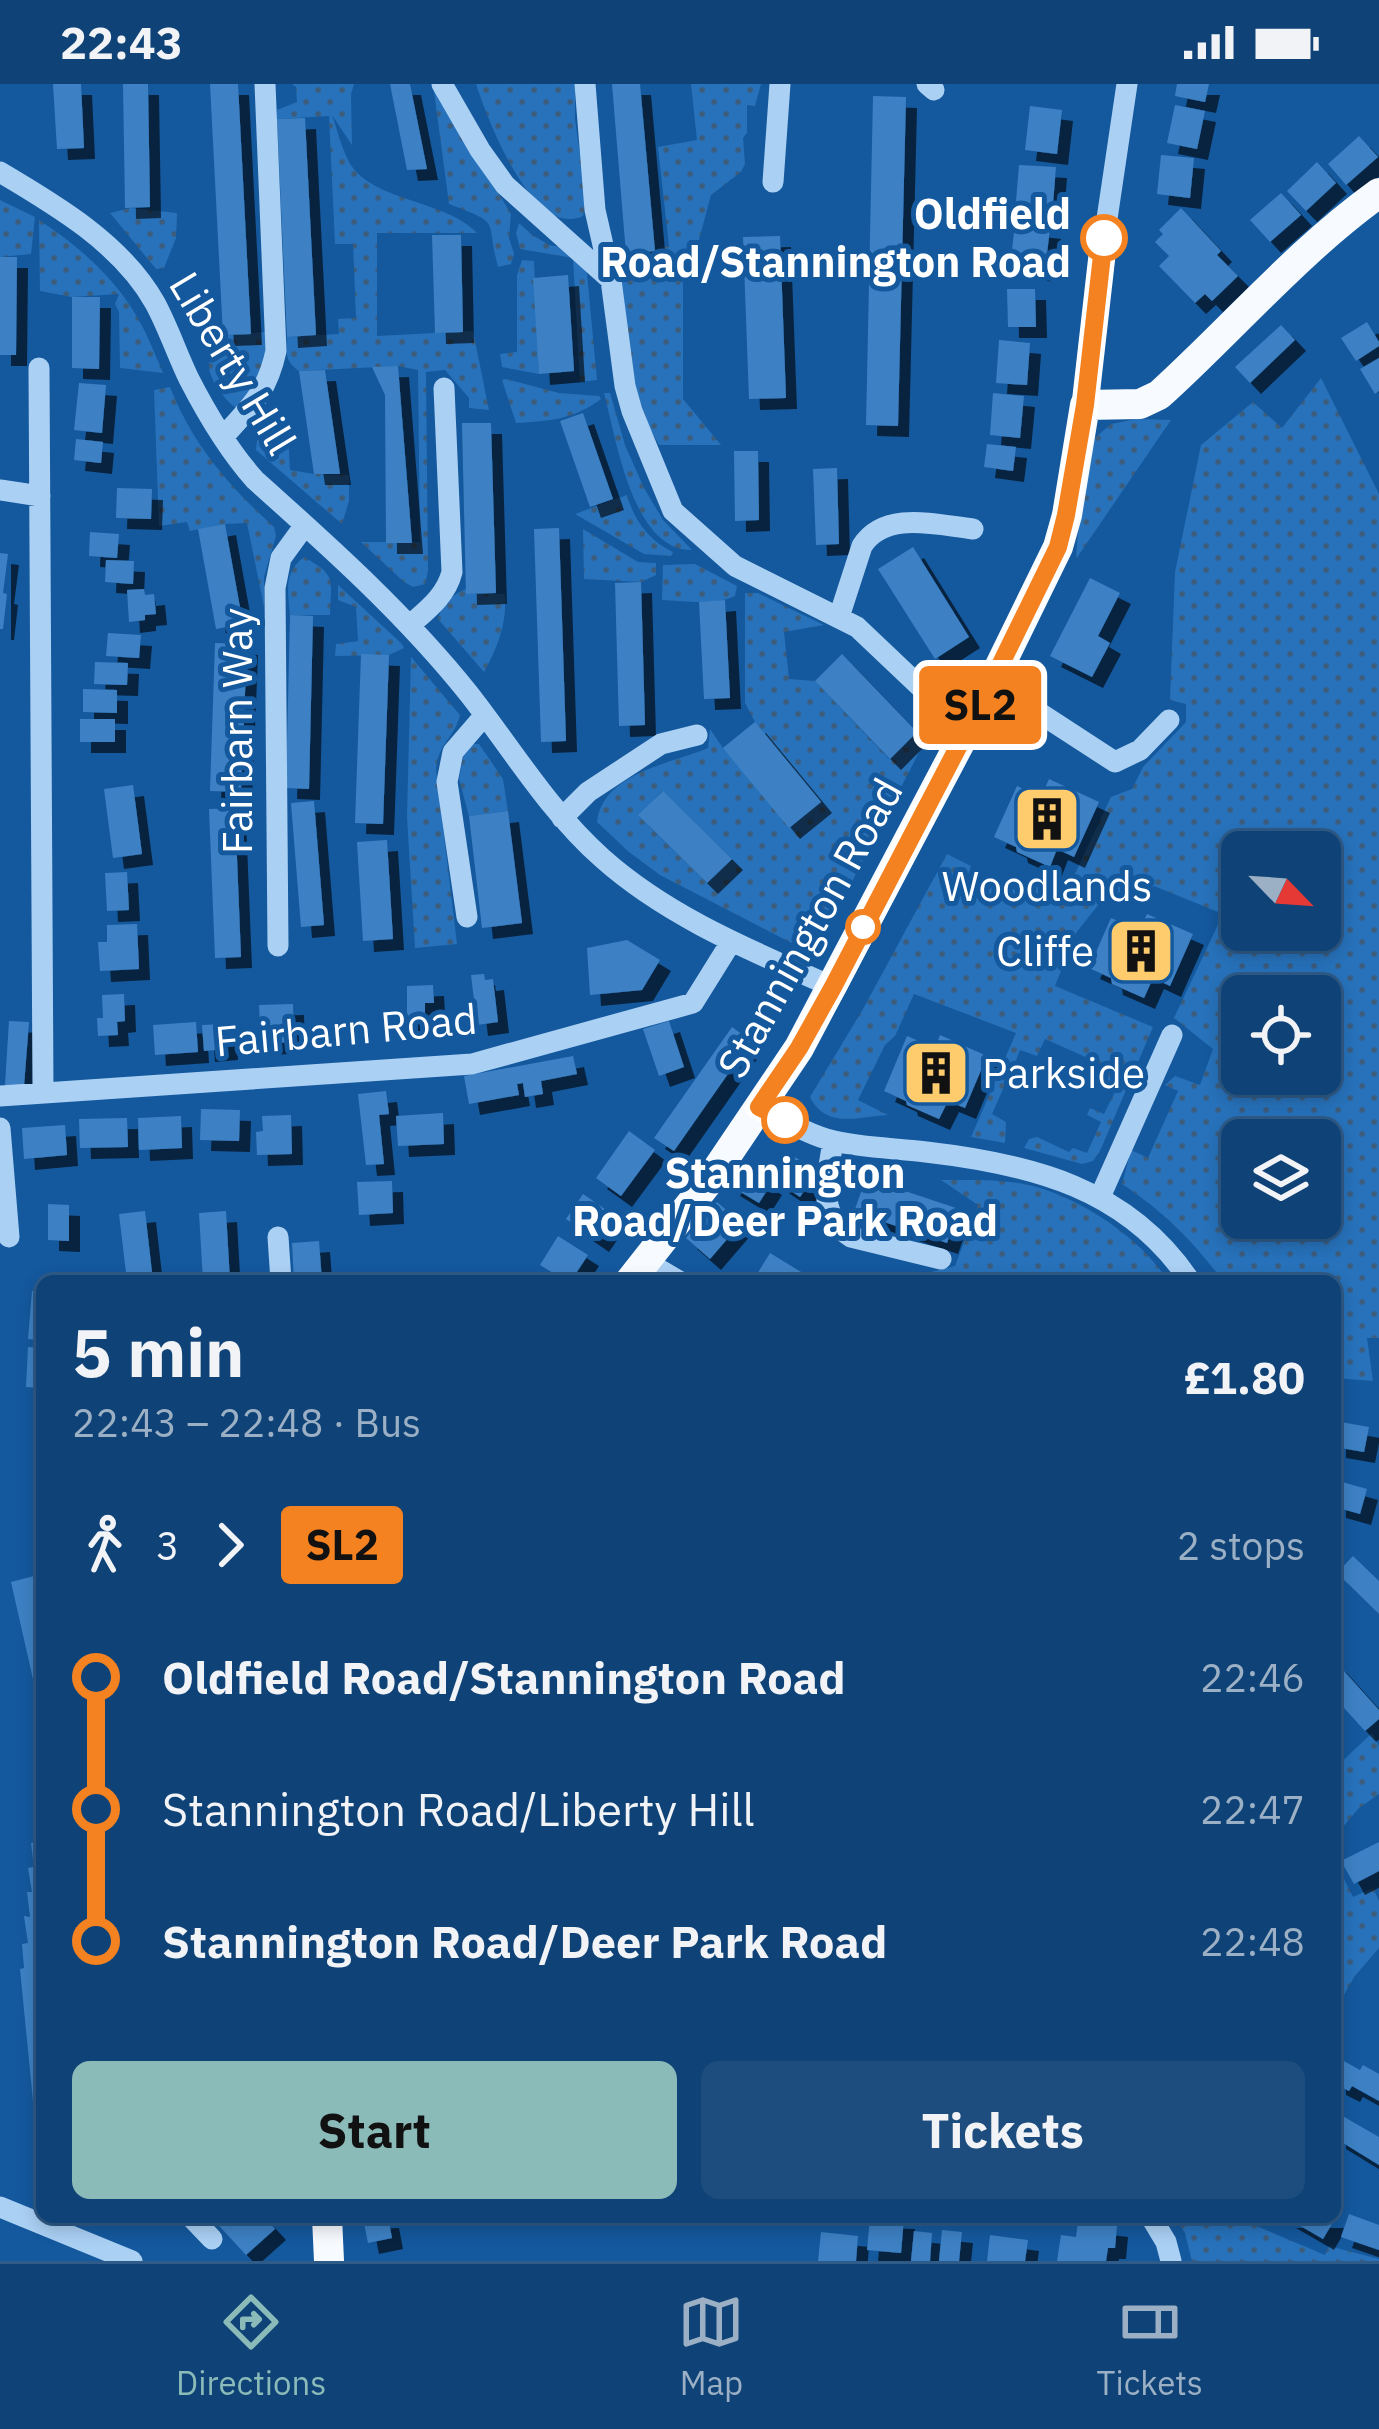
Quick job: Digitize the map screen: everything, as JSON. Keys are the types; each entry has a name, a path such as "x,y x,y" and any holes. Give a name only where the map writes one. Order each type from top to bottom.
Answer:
{"main road":[{"path":"1085,405 1140,404 1159,395 1277,277 1379,193"},
{"name":"Stannington Road","path":"638,1271 712,1177 799,1048 992,682 1058,547 1085,405"},
{"path":"327,2223 329,2261"}],"street":[{"path":"223,437 257,401 276,351 265,84"},
{"path":"442,84 506,184 610,280"},
{"path":"584,84 595,210 626,386 673,511 735,566 857,627 934,700 970,722"},
{"path":"773,182 780,84"},
{"path":"1085,405 1127,84"},
{"name":"Liberty Hill","path":"0,172 34,191 126,264 153,300 191,382 254,480 410,626 470,695 562,818 602,858 650,896 730,942 833,987"},
{"path":"39,368 43,1092"},
{"path":"410,626 436,602 452,572 443,388"},
{"path":"0,490 40,496"},
{"name":"Fairbarn Way","path":"278,946 275,588 280,558 305,525"},
{"path":"839,617 862,546 882,526 973,529"},
{"path":"992,682 1117,771 1169,720"},
{"path":"467,917 446,782 453,752 484,716"},
{"path":"562,818 588,792 661,744 697,735"},
{"name":"Fairbarn Road","path":"0,1096 472,1064 693,1003 730,942"},
{"path":"1100,1197 1172,1035"},
{"path":"759,1107 833,1141 1006,1163 1048,1174 1100,1197 1148,1232 1186,1275"},
{"path":"0,1128 9,1237"},
{"path":"833,1141 827,1204 829,1217 839,1229 851,1237 941,1259"},
{"path":"278,1237 281,1275"},
{"path":"0,2207 36,2217"},
{"path":"197,2223 212,2239"},
{"path":"1157,2223 1171,2261"},
{"path":"64,2225 132,2261"}],"shaded area":[{"path":"292,84 354,84 352,145 332,115 353,168 379,188 449,214 477,233 377,233 377,336 473,331 489,410 469,408 469,398 445,370 426,372 425,584 413,587 404,582 361,542 420,542 418,370 398,366 299,371 287,357 287,337 339,334 338,319 356,318 353,244 335,244 329,116 277,119 277,110 297,102"},
{"path":"433,84 511,214 511,264 498,267 485,220 449,204"},
{"path":"476,84 575,84 586,198 583,216 564,219 530,194 502,147"},
{"path":"691,84 761,84 755,106 747,105 745,164 711,195 696,251 683,267 683,399 721,445 659,445 633,377 619,257 669,246 658,147 697,140"},
{"path":"0,200 35,217 31,254 0,257"},
{"path":"131,208 177,213 176,238 164,268 156,269 110,213"},
{"path":"39,220 116,286 139,320 163,373 120,368 115,304 119,294 72,297 40,291"},
{"path":"519,223 549,245 568,248 586,263 597,380 580,382 573,258 520,249"},
{"path":"522,260 534,261 539,374 502,367 500,354 517,352 517,275"},
{"path":"266,332 266,375 236,408 210,372 215,346 208,336"},
{"path":"1321,378 1379,494 1379,1338 1367,1338 1373,1381 1341,1378 1341,1275 1218,1275 1177,1228 1122,1184 1131,1150 1148,1158 1178,1091 1165,1085 1175,1076 1200,1085 1213,1049 1174,1018 1221,918 1221,951 1341,951 1341,831 1221,831 1221,913 1154,886 1138,898 1110,890 1076,933 1055,986 1153,1027 1093,1161 1082,1164 1024,1148 1029,1139 1037,1137 1069,1152 1073,1148 1087,1153 1101,1122 1087,1115 1090,1108 1104,1114 1115,1092 1100,1084 1106,1066 1045,1039 1037,1056 1020,1050 1011,1074 1026,1081 1023,1086 1007,1080 992,1114 1006,1122 1005,1143 971,1137 1016,1033 914,994 858,1100 888,1115 834,1117 810,1097 947,854 971,866 966,880 986,895 995,881 1031,897 1037,886 1064,897 1111,797 1132,789 1143,767 1186,722 1186,704 1170,700 1175,572 1201,445 1253,402 1282,428"},
{"path":"502,380 601,399 571,415 516,423"},
{"path":"170,387 213,463 274,527 276,536 264,577 264,607 247,523 190,531 187,522 159,526 154,390"},
{"path":"604,393 610,393 644,488 663,520 692,550 671,545 641,512 621,462"},
{"path":"281,413 287,416 290,470 349,475 349,501 342,524 256,450 257,440"},
{"path":"1171,420 1076,559 1090,442 1111,424"},
{"path":"627,495 644,529 673,552 671,556 644,554 575,514"},
{"path":"583,529 638,562 656,563 656,575 641,582 584,579"},
{"path":"304,557 330,579 330,615 290,615 290,576"},
{"path":"695,564 737,586 735,596 709,602 662,600 663,565"},
{"path":"338,585 404,648 389,655 335,656 336,644 358,641 356,607 338,600"},
{"path":"466,589 467,594 505,594 500,634 484,672 438,619 448,601"},
{"path":"745,593 758,593 824,625 784,632 789,679 815,681 889,759 917,732 926,739 811,953 660,875 597,822 602,805 625,781 708,748 710,729 723,748 755,722 745,703","holes":["662,791 731,858 707,883 639,816"]},
{"path":"411,657 460,715 436,769 457,944 415,948 407,817"},
{"path":"479,744 503,779 508,811 469,816 459,779 465,747"},
{"path":"941,1180 1014,1182 1064,1197 1124,1234 1164,1275 922,1275 955,1266 978,1205"},
{"path":"1372,1733 1379,1746 1379,1794 1341,1829 1341,1762"},
{"path":"1341,1873 1353,1897 1373,1888 1379,1901 1379,1948 1341,2000"},
{"path":"1179,2223 1249,2223 1325,2255 1329,2246 1379,2261 1192,2261"}],"building":[{"path":"53,84 81,84 84,148 57,149"},
{"path":"123,84 148,84 150,207 125,208"},
{"path":"210,84 238,84 251,334 223,335"},
{"path":"390,84 410,84 427,169 407,170"},
{"path":"612,84 640,84 655,251 626,254"},
{"path":"1177,84 1209,84 1205,102 1175,96"},
{"path":"873,96 906,97 898,426 866,425"},
{"path":"1175,105 1205,111 1197,149 1167,143"},
{"path":"1030,106 1062,110 1057,154 1025,150"},
{"path":"305,118 316,335 287,337 277,119"},
{"path":"1359,136 1378,157 1346,185 1328,164"},
{"path":"1161,155 1194,158 1190,198 1157,194"},
{"path":"1317,162 1336,183 1306,211 1287,191"},
{"path":"1019,165 1056,167 1052,216 1015,213"},
{"path":"1281,193 1301,215 1270,242 1250,220"},
{"path":"1181,208 1238,276 1212,301 1205,294 1195,303 1159,266 1169,256 1155,242 1163,234 1159,230"},
{"path":"1015,224 1050,228 1045,271 1010,267"},
{"path":"432,235 461,235 463,332 435,333"},
{"path":"780,236 786,398 749,399 743,237"},
{"path":"0,257 17,257 16,355 0,355"},
{"path":"568,275 574,371 539,374 533,278"},
{"path":"1007,289 1035,289 1036,327 1008,327"},
{"path":"72,297 100,297 99,369 72,368"},
{"path":"1367,322 1379,346 1356,361 1341,338"},
{"path":"1281,325 1295,340 1250,383 1235,367"},
{"path":"999,340 1030,343 1027,385 996,383"},
{"path":"1379,358 1379,391 1375,394 1360,369"},
{"path":"398,366 412,543 386,543 385,395 372,367"},
{"path":"325,370 340,474 314,474 299,371"},
{"path":"79,383 106,385 102,433 74,430"},
{"path":"993,393 1024,396 1020,438 990,435"},
{"path":"583,413 613,499 590,507 560,421"},
{"path":"462,423 491,423 496,593 466,594"},
{"path":"76,439 103,442 101,463 74,460"},
{"path":"987,444 1016,447 1013,471 984,467"},
{"path":"734,451 758,451 759,520 735,521"},
{"path":"837,468 839,544 816,545 813,469"},
{"path":"117,488 152,489 151,519 116,518"},
{"path":"225,524 243,624 216,629 198,529"},
{"path":"559,528 566,741 541,742 534,529"},
{"path":"90,532 119,534 117,558 89,556"},
{"path":"913,547 969,637 935,659 878,569"},
{"path":"0,553 8,554 3,629 0,629"},
{"path":"106,560 134,561 133,584 105,582"},
{"path":"1090,578 1120,593 1098,636 1110,643 1092,677 1050,656"},
{"path":"641,582 645,725 619,726 615,583"},
{"path":"144,589 145,595 154,594 156,614 129,622 127,590"},
{"path":"725,600 730,698 704,699 699,602"},
{"path":"290,615 313,616 309,789 286,788"},
{"path":"108,633 141,635 139,658 106,656"},
{"path":"215,643 247,644 241,792 210,791"},
{"path":"361,654 389,655 383,824 355,823"},
{"path":"842,654 917,732 890,759 815,681"},
{"path":"95,662 128,663 127,685 94,684"},
{"path":"83,689 117,690 117,713 83,712"},
{"path":"80,719 115,719 115,742 80,742"},
{"path":"755,722 821,802 789,828 723,748"},
{"name":"Woodlands","path":"1049,779 1099,802 1074,857 1057,849 1050,867 994,837 1017,786 1041,797"},
{"path":"133,785 142,854 113,858 104,789"},
{"path":"663,791 732,859 707,883 638,815"},
{"path":"314,801 324,925 301,927 291,803"},
{"path":"235,808 241,957 215,958 209,809"},
{"path":"508,811 522,923 482,928 469,816"},
{"path":"387,840 393,939 363,941 357,842"},
{"path":"127,872 129,910 107,911 105,873"},
{"name":"Cliffe","path":"1147,914 1193,934 1170,986 1153,978 1144,998 1089,968 1111,918 1139,930"},
{"path":"137,924 139,969 100,971 98,942 107,942 107,925"},
{"path":"627,940 660,960 642,990 590,995 587,948"},
{"path":"484,974 485,980 493,979 498,1022 477,1025 471,975"},
{"path":"433,985 434,1003 425,1003 425,1020 407,1021 407,986"},
{"path":"124,994 125,1021 117,1022 118,1035 98,1036 102,995"},
{"path":"293,1004 294,1042 261,1044 259,1005"},
{"path":"9,1021 29,1022 24,1086 5,1085"},
{"path":"669,1021 684,1067 659,1076 643,1029"},
{"path":"196,1022 198,1052 155,1055 153,1025"},
{"path":"225,1024 227,1049 204,1051 202,1025"},
{"path":"732,1027 751,1041 674,1151 654,1138"},
{"name":"Parkside","path":"940,1035 987,1056 965,1108 948,1101 939,1119 884,1091 907,1036 935,1048"},
{"path":"573,1056 577,1074 541,1081 543,1094 525,1097 523,1083 517,1084 519,1095 469,1104 464,1076"},
{"path":"386,1091 389,1114 379,1115 384,1164 366,1165 358,1094"},
{"path":"201,1109 240,1110 239,1141 200,1140"},
{"path":"443,1113 444,1144 398,1146 396,1116"},
{"path":"291,1115 292,1154 257,1155 256,1132 263,1131 262,1116"},
{"path":"181,1116 182,1148 139,1150 138,1118"},
{"path":"127,1118 128,1147 80,1148 79,1119"},
{"path":"65,1125 67,1155 24,1159 22,1128"},
{"path":"629,1131 655,1150 621,1196 596,1178"},
{"path":"790,1154 817,1171 800,1197 773,1179"},
{"path":"741,1166 771,1184 759,1203 729,1185"},
{"path":"866,1178 959,1209 947,1243 854,1212"},
{"path":"392,1181 393,1213 359,1215 357,1182"},
{"path":"583,1194 615,1216 598,1241 566,1219"},
{"path":"717,1202 741,1223 710,1259 686,1238"},
{"path":"48,1204 69,1205 69,1241 48,1240"},
{"path":"145,1211 152,1275 126,1275 119,1214"},
{"path":"226,1211 230,1275 203,1275 199,1213"},
{"path":"558,1236 588,1255 575,1275 556,1275 540,1265"},
{"path":"319,1241 322,1275 294,1275 292,1243"},
{"path":"770,1253 806,1275 756,1275"},
{"path":"32,1291 36,1291 36,1340 28,1339"},
{"path":"28,1347 36,1348 36,1388 26,1387"},
{"path":"1341,1422 1369,1427 1364,1452 1341,1448"},
{"path":"1341,1482 1367,1489 1360,1514 1341,1509"},
{"path":"1353,1556 1379,1581 1379,1614 1341,1577 1341,1569"},
{"path":"36,1576 36,1692 11,1582"},
{"path":"1341,1668 1379,1710 1379,1719 1365,1731 1341,1705"},
{"path":"1379,1842 1379,1871 1354,1884 1341,1861"},
{"path":"31,1843 36,1843 36,2132 20,1969 24,1968 22,1944 28,1943 24,1916 30,1917"},
{"path":"1341,2059 1379,2074 1379,2101 1352,2086 1349,2091 1341,2087"},
{"path":"1341,2115 1379,2137 1379,2165 1341,2142"},
{"path":"1349,2214 1379,2225 1379,2250 1341,2237"},
{"path":"217,2223 270,2223 275,2229 246,2255"},
{"path":"364,2223 389,2223 392,2238 368,2243"},
{"path":"869,2223 904,2223 901,2253 867,2250"},
{"path":"1078,2223 1117,2226 1115,2248 1108,2248 1106,2261 1057,2261 1061,2235 1076,2237"},
{"path":"1295,2223 1332,2223 1323,2239"},
{"path":"942,2230 962,2232 959,2261 939,2261"},
{"path":"914,2231 932,2233 930,2261 911,2261"},
{"path":"821,2232 858,2236 856,2261 818,2261"},
{"path":"990,2235 1028,2240 1025,2261 987,2261"}],"bus line":[{"name":"SL2","path":"785,1120 759,1107 833,987 1058,547 1085,405 1104,238"}],"place":[{"name":"Oldfield Road/Stannington Road","path":"1104,238"},
{"name":"Woodlands","path":"1047,819"},
{"name":"Cliffe","path":"1141,951"},
{"name":"Parkside","path":"936,1073"},
{"name":"Stannington Road/Deer Park Road","path":"785,1120"}]}
